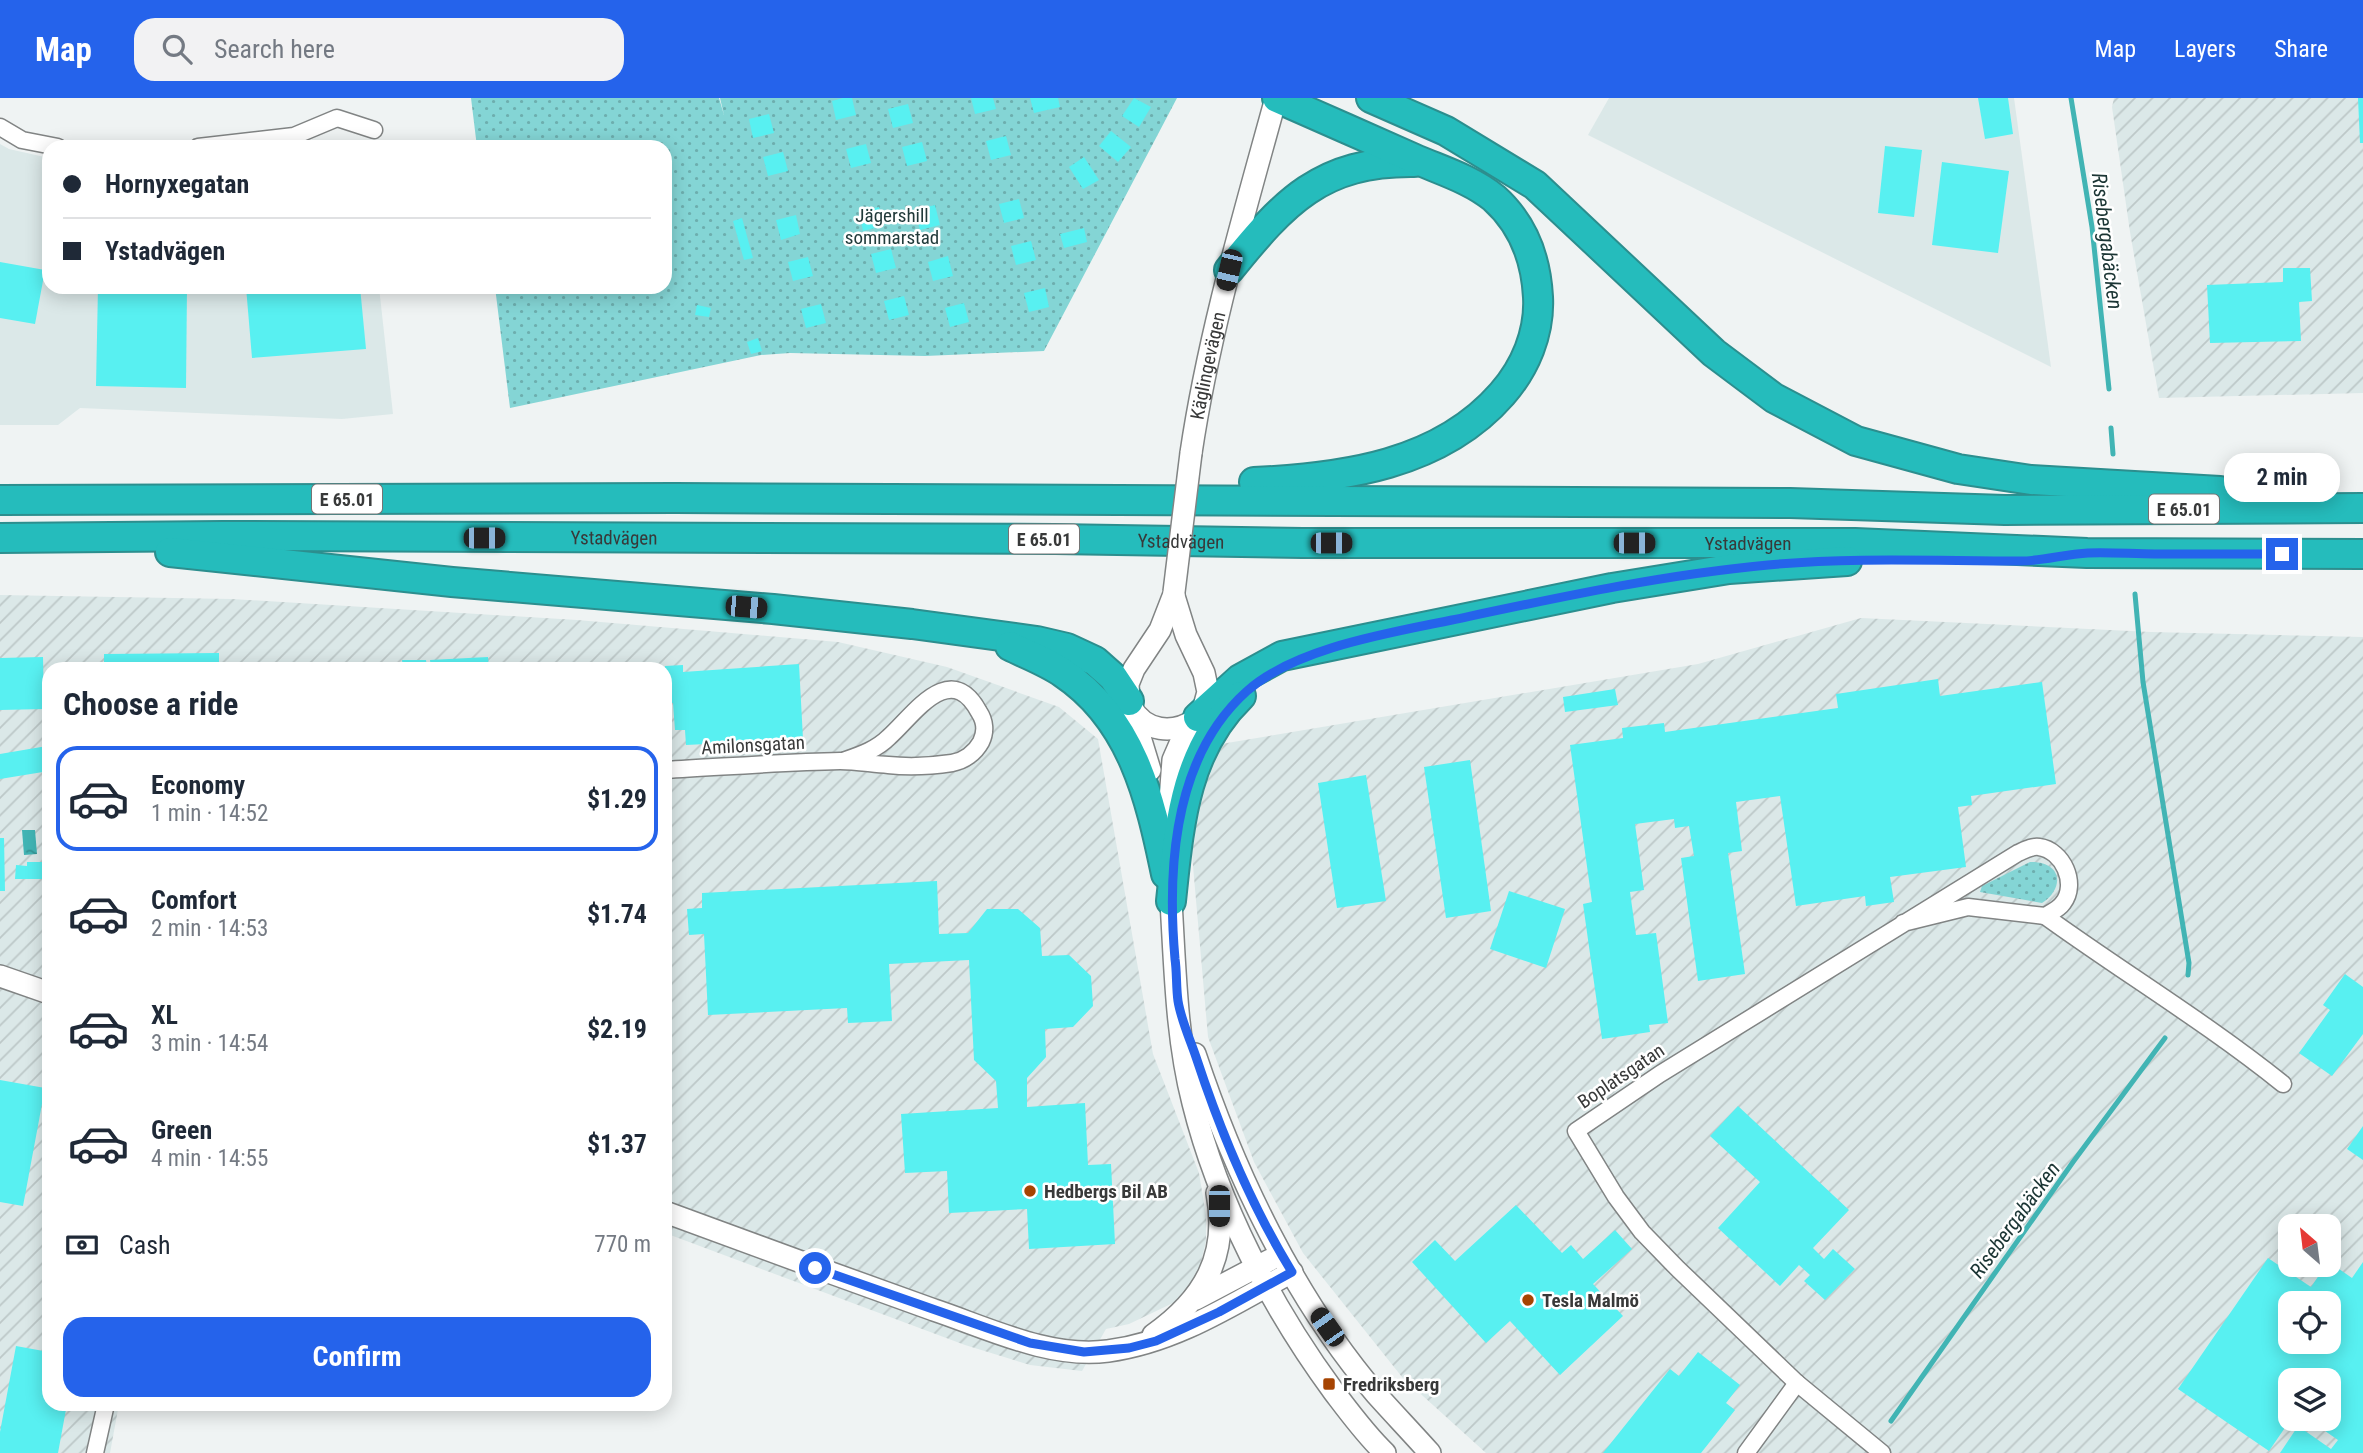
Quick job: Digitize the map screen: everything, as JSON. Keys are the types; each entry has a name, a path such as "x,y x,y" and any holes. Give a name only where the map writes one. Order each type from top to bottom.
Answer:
{"highway":[{"path":"1025,499 1077,487 1296,480 1360,471 1407,458 1474,423 1520,372 1530,348 1539,302 1534,260 1511,217 1494,199 1468,182 1276,98"},
{"path":"1371,98 1446,131 1535,185 1714,353 1774,398 1856,441 1958,469 2031,480 2204,491 2363,492"},
{"path":"1229,270 1268,221 1311,186 1337,174 1365,166 1396,162 1424,163"},
{"name":"Ystadvägen","path":"0,500 1025,499 1762,503 2005,510 2363,508"},
{"name":"Ystadvägen","path":"0,538 222,536 1055,539 1303,543 1855,543 2087,553 2363,554"},
{"path":"0,538 236,558 452,582 773,609 912,624 1045,643 1077,652 1101,665 1118,684 1129,703"},
{"path":"1197,718 1240,679 1282,656 1562,597 1729,569 1829,561 2028,561 2087,553"},
{"path":"989,636 1061,672 1096,700 1118,728 1139,768 1171,901"},
{"path":"1171,901 1178,835 1189,780 1196,761 1215,728 1249,689 1275,671 1356,642"}],"main road":[{"name":"Käglingevägen","path":"1167,831 1127,693 1130,677 1160,630 1174,594 1201,386 1229,270 1276,98"},
{"name":"Käglingevägen","path":"1174,594 1186,635 1207,683 1206,701 1173,760 1167,831 1178,1002 1192,1102 1210,1160 1288,1325 1313,1364 1385,1453"},
{"path":"1129,703 1139,719 1153,727 1178,728 1197,718"},
{"path":"0,976 42,991"},
{"name":"Käglingevägen","path":"1178,1002 1208,1094 1273,1241 1334,1337 1375,1393 1430,1453"},
{"path":"1129,1348 1172,1321 1205,1282 1215,1264 1219,1206 1210,1160"},
{"path":"672,1215 1030,1343 1084,1352 1129,1348 1184,1330 1263,1276 1287,1263"},
{"path":"1188,1303 1263,1276"}],"street":[{"path":"259,140 294,136 337,118 374,130"},
{"path":"0,127 22,140 42,144"},
{"name":"Amilonsgatan","path":"672,770 843,761 892,766 953,763 968,757 979,745 984,722 968,698 952,690 942,691 925,700 889,738 876,747 843,761"},
{"name":"Boplatsgatan","path":"1882,1453 1797,1383 1642,1232 1616,1197 1576,1131 1660,1074 1826,973 1903,923 2018,853 2039,847 2056,855 2063,864 2070,884 2063,904 2045,916 1968,907 1903,923"},
{"path":"2045,916 2248,1056 2283,1084"},
{"path":"1746,1453 1797,1383"},
{"path":"95,1453 104,1411"}],"shaded area":[{"path":"1609,98 2014,98 2051,367 1588,135"},
{"path":"2114,98 2363,98 2363,393 2159,398 2130,232 2112,107"},
{"path":"0,144 9,149 42,156 42,294 380,294 393,414 342,419 80,408 58,425 0,425"},
{"path":"0,595 232,599 577,620 838,642 947,667 1059,707 1098,739 1153,1054 1199,1173 1206,1215 1206,1241 1199,1270 1188,1289 1173,1303 1129,1324 1106,1329 1082,1371 1030,1365 965,1345 672,1236 672,662 42,662 42,1411 118,1411 110,1453 0,1453"},
{"path":"1861,618 2151,632 2363,637 2363,1453 1486,1453 1402,1377 1303,1253 1254,1162 1208,1037 1191,843 1207,759 1215,745 1698,664"}],"green space":[{"name":"Jägershill sommarstad","path":"471,98 719,98 724,115 720,98 1177,98 1044,351 925,356 790,353 761,355 510,408 496,294 672,294 672,140 476,140"},
{"path":"2030,862 2048,866 2057,876 2055,890 2042,903 1980,892 1982,886"}],"water":[{"path":"22,830 35,830 37,854 24,855"}],"building":[{"path":"852,98 856,115 836,120 832,101"},
{"path":"971,98 993,98 996,109 975,114"},
{"path":"1030,98 1058,98 1060,107 1034,113"},
{"path":"1134,98 1151,107 1139,127 1122,116"},
{"path":"1978,98 2008,98 2013,134 1985,139"},
{"path":"2358,98 2363,98 2363,143 2360,143"},
{"path":"908,104 913,123 893,128 888,109"},
{"path":"769,114 774,133 753,138 749,119"},
{"path":"1111,131 1131,147 1118,162 1099,146"},
{"path":"1006,136 1011,155 991,160 986,141"},
{"path":"922,142 927,161 907,166 902,147"},
{"path":"866,144 871,163 851,168 846,149"},
{"path":"1885,146 1922,150 1914,217 1878,213"},
{"path":"783,152 788,171 768,176 763,157"},
{"path":"1084,157 1099,180 1083,189 1069,167"},
{"path":"1942,162 2009,171 1998,253 1932,245"},
{"path":"1019,199 1024,218 1004,223 999,204"},
{"path":"935,205 940,225 920,230 915,210"},
{"path":"879,207 883,226 863,231 859,212"},
{"path":"796,215 800,234 781,240 776,220"},
{"path":"742,218 753,258 744,260 733,221"},
{"path":"1084,228 1087,242 1064,248 1060,234"},
{"path":"1031,241 1036,260 1016,265 1011,246"},
{"path":"891,249 896,268 876,273 871,254"},
{"path":"948,256 953,276 933,281 928,262"},
{"path":"808,257 813,276 793,281 788,262"},
{"path":"0,262 42,269 42,286 35,324 0,318"},
{"path":"2283,268 2310,268 2312,301 2299,302 2301,341 2210,343 2207,285 2283,282"},
{"path":"1045,288 1049,307 1029,312 1024,293"},
{"path":"98,294 187,294 186,388 96,386"},
{"path":"247,294 361,294 366,349 252,358"},
{"path":"904,296 909,315 889,320 884,301"},
{"path":"964,303 969,322 950,327 945,308"},
{"path":"821,304 826,323 806,328 801,309"},
{"path":"697,305 711,308 709,317 695,315"},
{"path":"758,338 762,351 751,354 747,342"},
{"path":"219,653 219,662 104,662 104,654"},
{"path":"43,657 42,709 0,710 0,658"},
{"path":"488,657 488,662 430,662"},
{"path":"402,660 426,662 402,662"},
{"path":"799,664 803,739 686,745 685,730 675,730 672,666 683,665 683,672"},
{"path":"1938,679 1940,696 2042,682 2056,784 1971,796 1972,805 1958,807 1966,867 1890,877 1894,902 1866,906 1865,896 1796,906 1780,796 1736,802 1742,851 1728,853 1745,974 1698,981 1681,858 1694,856 1689,826 1675,828 1674,819 1635,824 1644,890 1630,892 1636,935 1656,933 1668,1023 1649,1025 1650,1032 1602,1039 1583,904 1592,902 1570,745 1623,738 1622,728 1664,723 1665,732 1838,708 1836,694"},
{"path":"1615,689 1618,705 1565,712 1563,697"},
{"path":"42,747 42,772 0,779 0,754"},
{"path":"1470,760 1491,911 1446,918 1424,767"},
{"path":"1366,775 1386,901 1337,908 1318,783"},
{"path":"0,838 4,838 5,891 0,891"},
{"path":"27,862 42,862 42,879 15,879 16,865 27,866"},
{"path":"937,881 939,934 968,933 987,909 1018,909 1040,928 1042,956 1069,955 1091,976 1093,1006 1073,1027 1045,1029 1046,1057 1027,1078 1027,1107 1085,1103 1088,1165 1111,1164 1115,1244 1029,1249 1027,1209 949,1213 947,1171 905,1173 901,1114 998,1108 996,1081 974,1060 969,960 889,964 892,1021 848,1023 847,1008 708,1015 704,934 689,935 687,909 702,908 702,893"},
{"path":"1509,891 1565,909 1546,968 1490,949"},
{"path":"2345,974 2363,987 2363,1034 2332,1076 2299,1053 2330,1010 2323,1005"},
{"path":"0,1080 42,1087 42,1104 23,1206 0,1202"},
{"path":"1738,1106 1849,1210 1813,1248 1824,1259 1833,1249 1855,1269 1825,1300 1804,1281 1810,1275 1799,1265 1780,1286 1718,1228 1760,1182 1710,1136"},
{"path":"2363,1126 2363,1160 2347,1149"},
{"name":"Tesla Malmö","path":"1516,1205 1562,1253 1571,1245 1583,1259 1615,1230 1632,1249 1593,1284 1623,1316 1560,1375 1510,1321 1486,1343 1412,1262 1435,1240 1455,1261"},
{"path":"2268,1258 2278,1265 2278,1278 2298,1278 2311,1287 2317,1278 2342,1278 2342,1271 2352,1278 2363,1262 2363,1453 2280,1453 2295,1431 2305,1431 2331,1449 2338,1440 2325,1431 2341,1431 2341,1368 2278,1368 2278,1431 2283,1431 2269,1451 2178,1389"},
{"path":"16,1346 42,1351 42,1411 66,1411 58,1453 0,1453 0,1432"},
{"path":"1698,1352 1740,1385 1726,1403 1735,1410 1701,1453 1603,1453 1670,1369 1679,1376"}],"waterway":[{"name":"Risebergabäcken","path":"2071,98 2092,227 2109,389"},
{"name":"Risebergabäcken","path":"2111,428 2113,454"},
{"name":"Risebergabäcken","path":"2135,594 2143,682 2189,963 2188,975"},
{"name":"Risebergabäcken","path":"1891,1421 2073,1162 2165,1038"}],"place":[{"name":"Hedbergs Bil AB","path":"1030,1191"},
{"name":"Tesla Malmö","path":"1528,1300"},
{"name":"Fredriksberg","path":"1329,1384"}],"route":[{"path":"815,1268 1030,1343 1084,1352 1105,1352 1156,1341 1184,1330 1292,1272 1273,1241 1231,1149 1208,1094 1191,1042 1178,1002 1171,901 1178,835 1189,780 1196,761 1215,728 1238,700 1275,671 1356,642 1410,629 1612,588 1729,569 1829,561 2028,561 2087,553 2282,554"}]}
